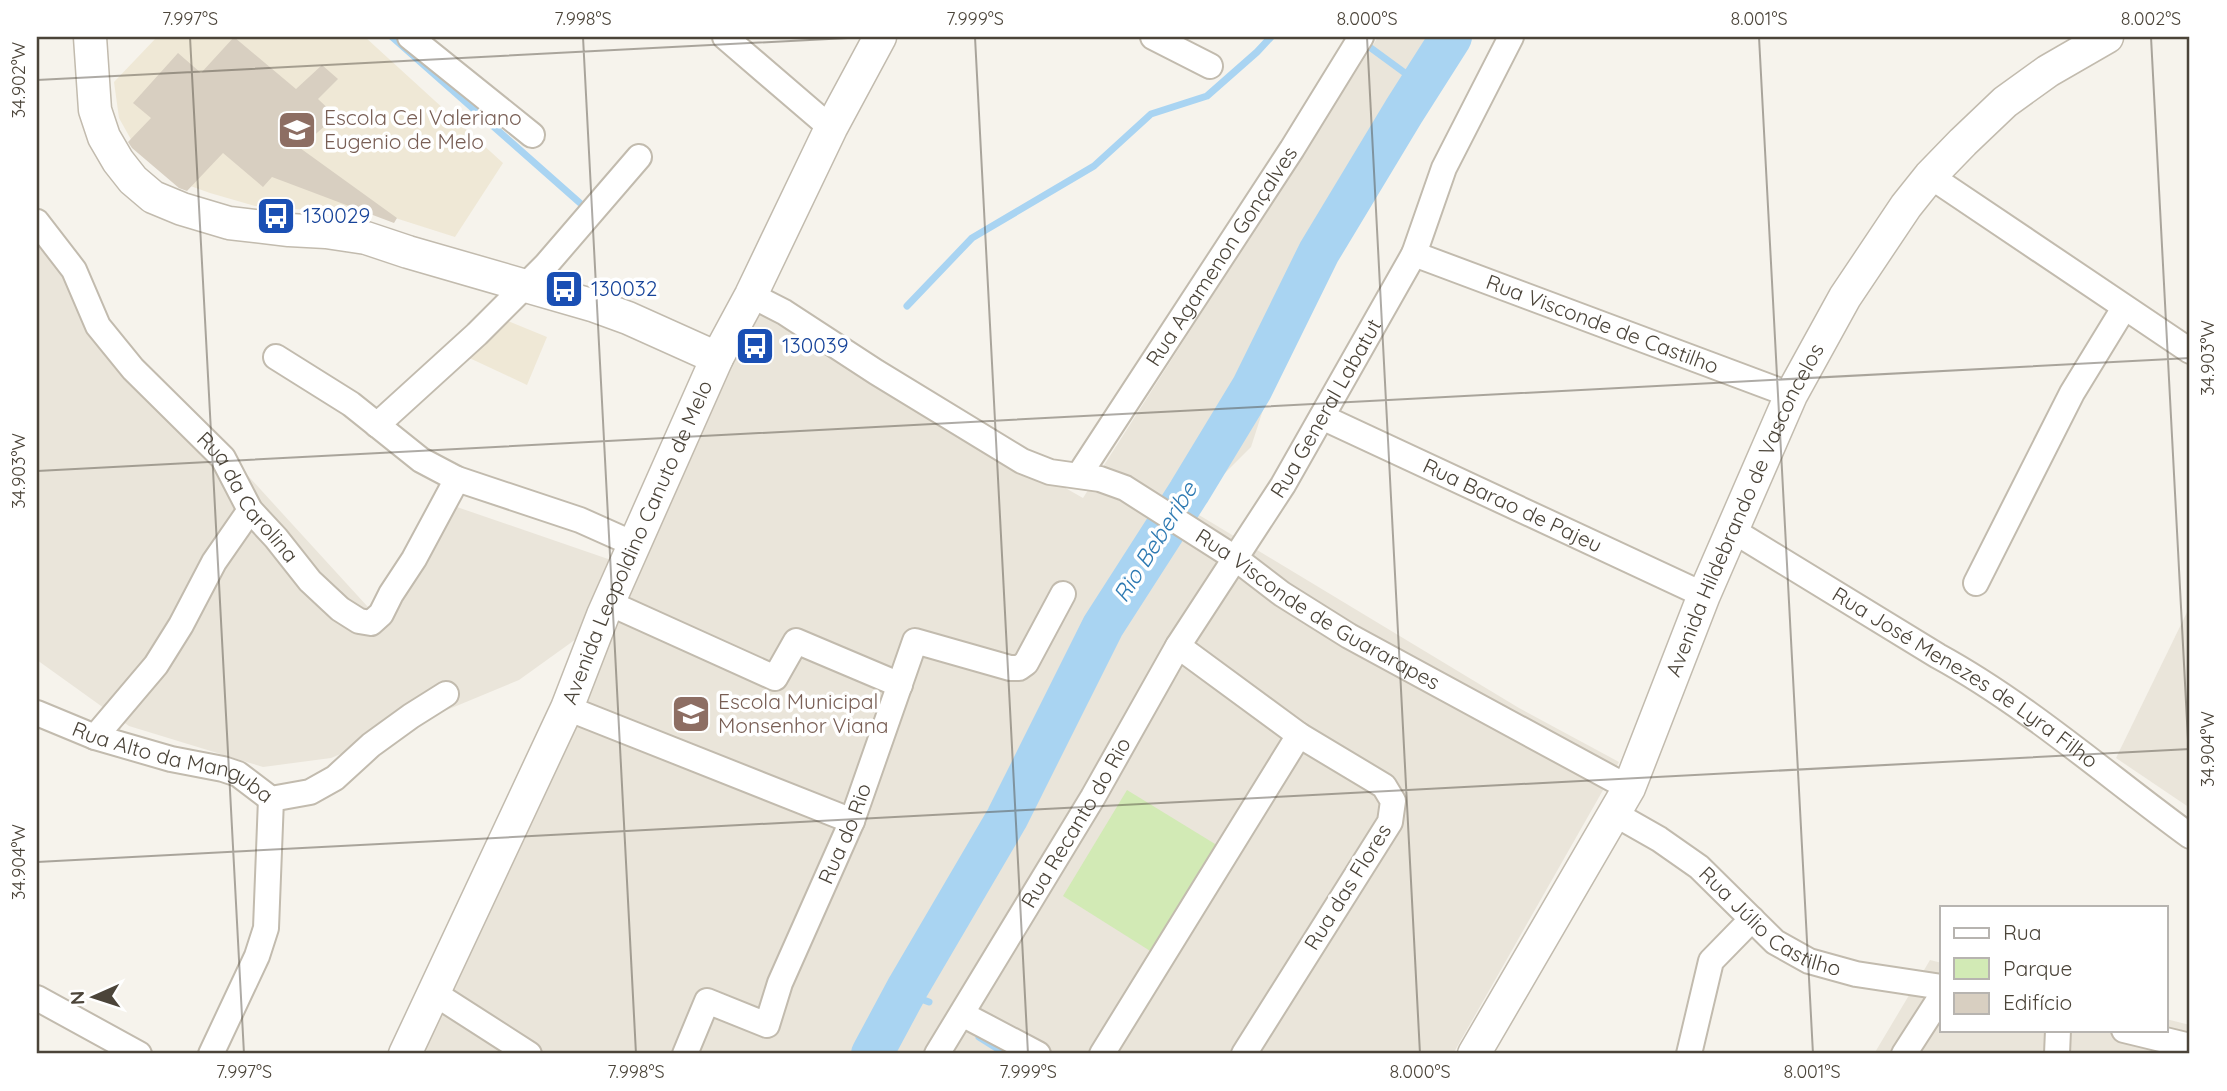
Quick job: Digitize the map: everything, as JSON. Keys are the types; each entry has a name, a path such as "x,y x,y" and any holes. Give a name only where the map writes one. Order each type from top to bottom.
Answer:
{"street":[{"path":"90,37 95,110 104,137 125,170 153,197 229,223 366,238 606,310 718,358"},
{"path":"410,37 532,135"},
{"path":"725,37 831,128"},
{"name":"Avenida Leopoldino Canuto de Melo","path":"405,1054 567,708 609,603 718,358 831,128 880,37"},
{"path":"1153,37 1210,66"},
{"name":"Rua General Labatut","path":"1235,558 1283,485 1414,254 1444,168 1511,37"},
{"name":"Avenida Hildebrando de Vasconcelos","path":"1474,1054 1622,801 1704,594 1791,395 1845,297 1906,206 1930,176 2005,102 2103,37"},
{"name":"Rua Agamenon Gonçalves","path":"1079,475 1284,161 1356,45"},
{"path":"377,425 477,334 558,253 639,157"},
{"path":"1930,176 2190,351"},
{"name":"Rua da Carolina","path":"37,222 74,270 98,326 133,369 223,458 250,510 310,581 340,609 359,621 371,623 382,614 457,478"},
{"name":"Rua Visconde de Castilho","path":"1414,254 1791,395"},
{"name":"Rua Visconde de Guararapes","path":"751,295 785,312 876,373 1035,467 1050,472 1100,479 1125,488 1235,558 1267,584 1349,636 1622,801"},
{"path":"1976,583 2072,393 2124,308"},
{"path":"276,357 351,404 421,460 457,478 580,520 636,545"},
{"name":"Rua Barao de Pajeu","path":"1322,417 1704,594"},
{"path":"94,737 156,665 181,625 214,562 250,510"},
{"name":"Rua José Menezes de Lyra Filho","path":"1732,530 1969,673 2190,836"},
{"name":"Rua Recanto do Rio","path":"937,1054 1093,797 1178,646 1235,558"},
{"name":"Rua do Rio","path":"685,1054 707,1001 767,1025 780,983 852,821 915,640 1010,668 1019,668 1026,663 1063,594"},
{"path":"609,603 775,678 796,641 900,685"},
{"name":"Rua das Flores","path":"1178,646 1299,735 1384,786 1393,801 1390,822 1244,1054"},
{"name":"Rua Alto da Manguba","path":"37,712 94,737 171,759 231,771 271,799 310,792 335,778 371,745 446,694"},
{"path":"567,708 852,821"},
{"path":"1102,1054 1299,735"},
{"path":"211,1054 257,956 267,928 271,799"},
{"name":"Rua Júlio Castilho","path":"1622,801 1659,839 1699,867 1775,942 1809,961 1856,974 1940,987"},
{"path":"1689,1054 1711,961 1752,919"},
{"path":"434,993 529,1054"},
{"path":"37,998 139,1054"},
{"path":"1904,1054 1940,998"},
{"path":"962,1014 1038,1054"},
{"path":"2057,1054 2058,1032"},
{"path":"2132,1032 2190,1046"}],"shaded area":[{"name":"Escola Cel Valeriano Eugenio de Melo","path":"157,37 365,37 503,163 455,237 389,216 364,212 255,206 168,178 133,143 119,118 114,82"},
{"path":"1378,37 1457,37 1391,121 1313,254 1251,447 1189,509 1519,708 1619,762 1453,1054 421,1054 615,611 519,680 331,758 263,767 129,726 37,660 37,245 378,618 454,506 640,570 752,310 1083,498"},
{"path":"503,319 547,337 527,385 463,355"},
{"path":"2190,606 2190,808 2116,758"},
{"path":"1930,960 1940,962 1940,1032 2168,1032 2168,1020 2190,1025 2190,1054 1874,1054"}],"green space":[{"path":"1127,790 1220,847 1155,954 1063,896"}],"building":[{"path":"234,37 296,89 322,65 338,79 318,99 336,116 300,148 397,218 394,223 272,177 263,187 223,153 187,191 179,188 132,148 128,142 151,118 133,103 178,53 201,73"}],"waterway":[{"path":"392,37 580,203"},
{"path":"907,306 972,238 1094,166 1151,114 1207,96 1271,37"},
{"name":"Rio Beberibe","path":"872,1054 1007,818 1103,626 1252,388 1319,252 1451,37"},
{"path":"1364,43 1420,84"},
{"path":"905,993 929,1002"},
{"path":"979,1037 1006,1054"}],"place":[{"name":"Escola Cel Valeriano Eugenio de Melo","path":"297,130"},
{"name":"130029","path":"276,216"},
{"name":"130032","path":"564,289"},
{"name":"130039","path":"755,346"},
{"name":"Escola Municipal Monsenhor Viana","path":"691,714"}]}
